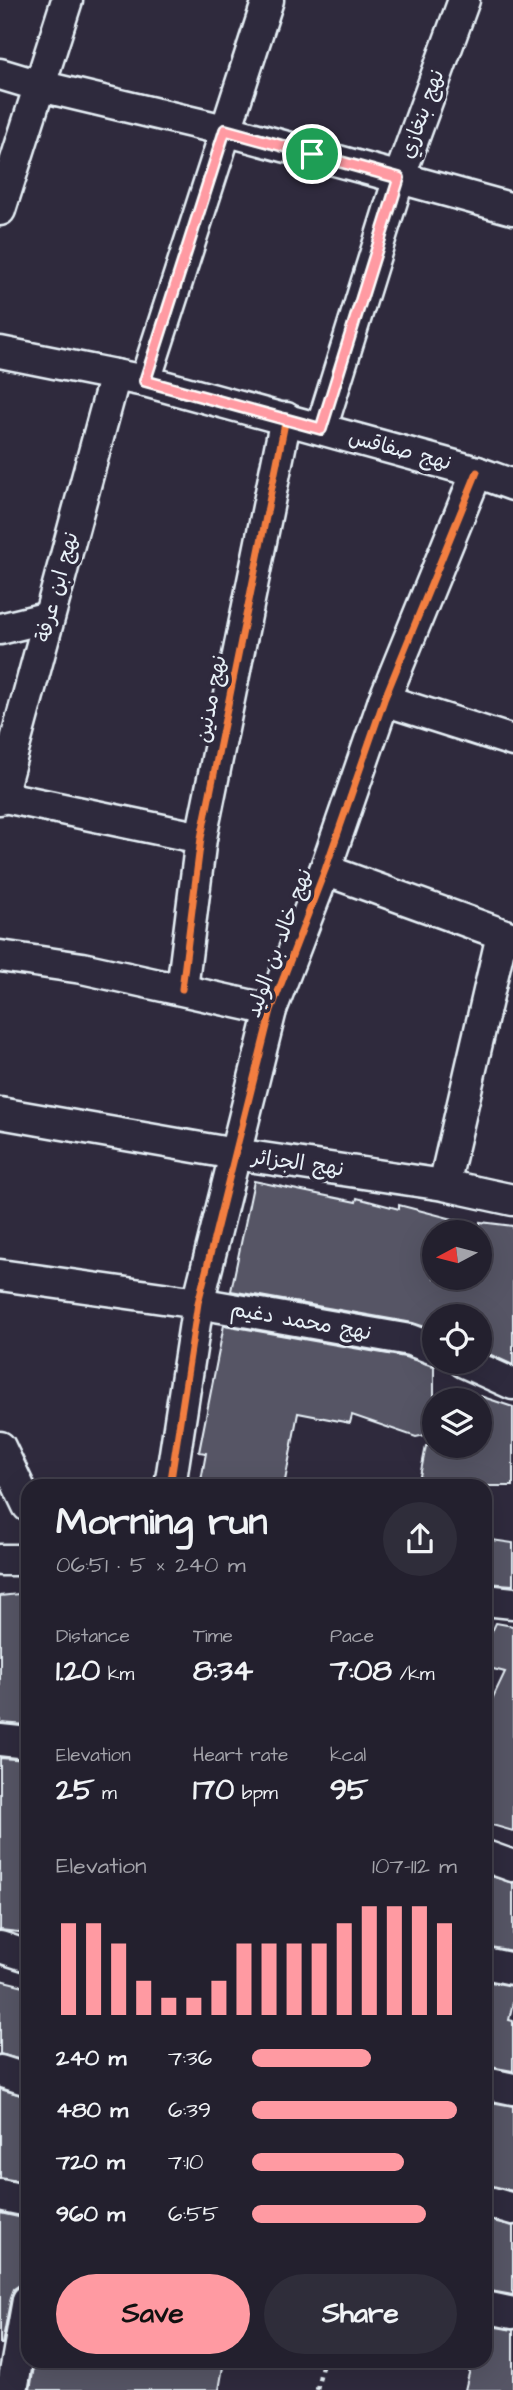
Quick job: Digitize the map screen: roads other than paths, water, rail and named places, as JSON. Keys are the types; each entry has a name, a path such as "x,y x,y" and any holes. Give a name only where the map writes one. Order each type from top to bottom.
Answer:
{"street":[{"path":"0,210 67,0"},
{"path":"145,381 268,0"},
{"name":"نهج بنغازي","path":"321,429 399,178 464,0"},
{"path":"0,74 225,130 513,209"},
{"name":"نهج صفاقس","path":"0,352 145,381 286,418 477,472 513,485"},
{"name":"نهج ابن عرفة","path":"0,797 115,374"},
{"name":"نهج مدنين","path":"182,989 201,838 286,418"},
{"name":"نهج خالد بن الوليد","path":"171,1479 198,1304 271,1010 325,870 384,700 477,472"},
{"path":"0,629 49,617"},
{"path":"384,700 513,741"},
{"path":"0,797 201,838"},
{"path":"325,870 507,937 444,1185"},
{"path":"0,956 82,968 271,1010"},
{"name":"نهج الجزائر","path":"0,1113 235,1154 444,1185 513,1200"},
{"name":"نهج محمد دغيم","path":"0,1275 198,1304 398,1338 422,1345"},
{"path":"491,1374 513,1384"},
{"path":"0,1447 21,1491"},
{"path":"0,1560 21,1560"},
{"path":"492,1601 513,1604"},
{"path":"0,1740 21,1742"},
{"path":"492,1858 513,1866"},
{"path":"492,1964 513,1969"},
{"path":"0,2071 21,2078"},
{"path":"492,2084 513,2089"},
{"path":"0,2195 21,2200"},
{"path":"492,2204 513,2209"},
{"path":"492,2308 513,2313"},
{"path":"12,2390 21,2339"}]}
